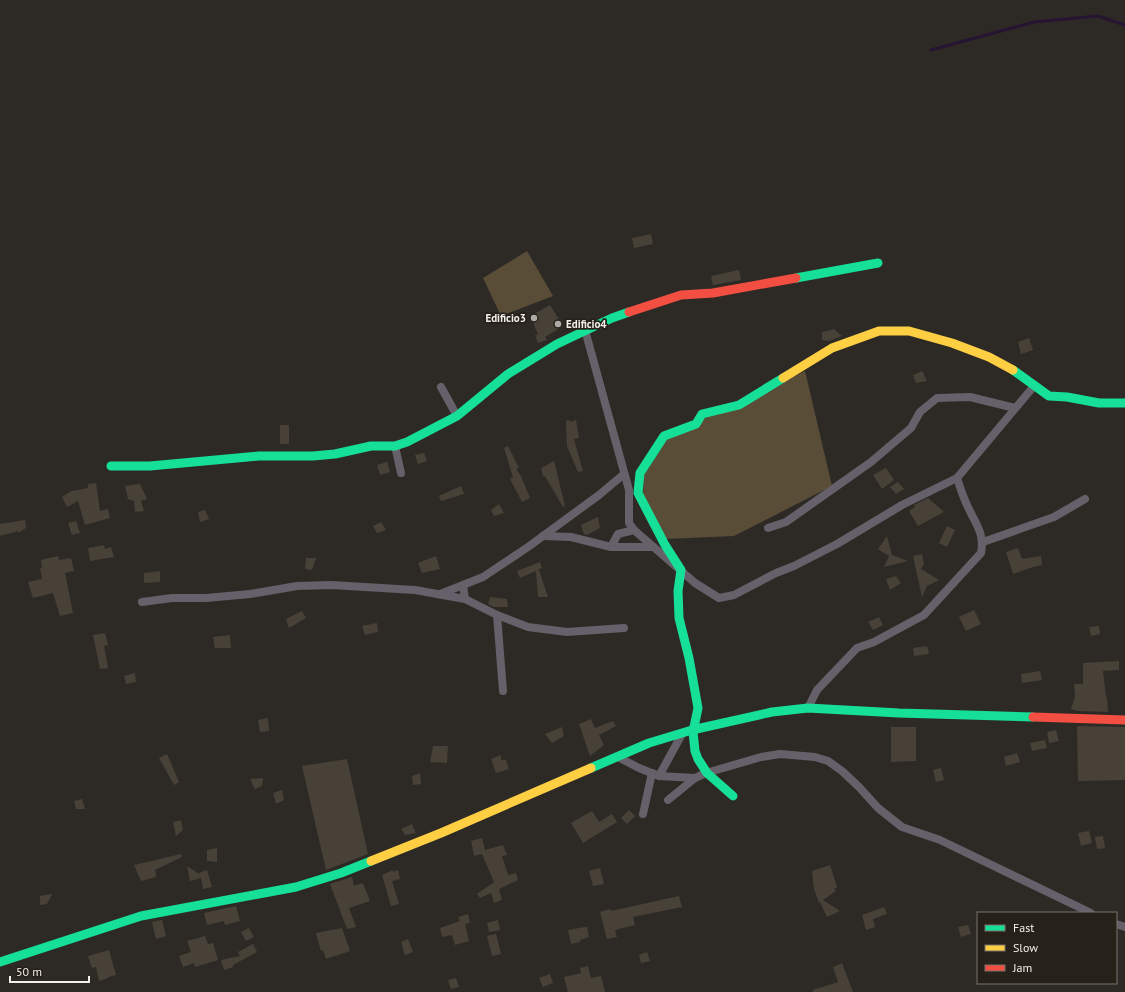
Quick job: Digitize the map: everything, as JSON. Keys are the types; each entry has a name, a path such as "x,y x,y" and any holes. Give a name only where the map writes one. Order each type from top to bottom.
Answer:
{"street":[{"path":"111,466 150,466 259,456 313,456 335,454 371,446 395,446 457,416 508,374 557,344 612,318 681,295 732,290 878,263"},
{"path":"585,330 629,490 629,523 634,530 695,583 719,598 734,595 776,573 794,566 837,544 902,505 958,478 1034,386"},
{"path":"733,796 706,773 698,760 694,747 692,730 698,716 698,708 693,675 679,618 678,591 681,570 665,546 638,493 640,473 664,436 696,424 702,414 739,405 832,348 879,331 909,331 952,343 989,357 1015,371 1049,396 1067,397 1099,403 1125,403"},
{"path":"441,387 457,416"},
{"path":"768,528 786,522 871,462 910,428 920,412 937,398 970,397 1015,408"},
{"path":"395,446 401,473"},
{"path":"439,594 483,577 543,536 599,495 624,474"},
{"path":"808,708 817,690 857,648 874,642 924,615 981,553 983,542 979,529 967,505 958,478"},
{"path":"983,542 1054,517 1084,499"},
{"path":"611,547 618,534 634,530"},
{"path":"543,536 571,537 611,547 653,547"},
{"path":"142,602 172,598 206,598 250,594 297,586 331,585 415,590 465,599 497,615 528,627 567,632 624,628"},
{"path":"463,585 465,599"},
{"path":"497,615 503,691"},
{"path":"0,962 141,916 296,887 341,873 441,833 649,743 692,730 772,712 808,708 899,713 1125,720"},
{"path":"644,814 655,774 682,734"},
{"path":"668,800 695,778 706,773 761,757 780,754 815,757 828,761 850,778 878,808 902,827 940,840 1089,912"},
{"path":"618,757 655,774 695,778"}],"shaded area":[{"path":"527,251 553,296 501,316 483,278"},
{"path":"805,371 832,486 734,536 665,539 643,494 644,475 667,439 705,418"}],"building":[{"path":"651,234 653,244 634,248 632,238"},
{"path":"739,270 741,280 713,285 711,276"},
{"path":"550,305 563,326 545,337 547,340 538,343 535,335 538,335 531,316"},
{"path":"834,329 842,336 829,341 822,340 822,332"},
{"path":"1029,338 1033,350 1021,354 1018,342"},
{"path":"922,371 927,381 916,383 913,375"},
{"path":"569,420 570,422 576,420 579,438 574,439 583,471 578,472 567,446 566,421"},
{"path":"280,425 289,425 289,444 280,444"},
{"path":"508,446 519,468 516,469 521,476 530,498 522,502 510,479 513,477 504,448"},
{"path":"424,453 427,461 418,464 415,455"},
{"path":"554,461 565,506 563,507 545,476 543,476 541,468"},
{"path":"387,462 390,472 380,475 377,465"},
{"path":"886,468 894,480 882,489 873,475"},
{"path":"898,482 904,489 896,494 890,487"},
{"path":"96,483 100,511 108,509 110,518 85,525 78,501 67,507 62,497 73,490 88,488 88,484"},
{"path":"140,484 147,499 141,501 144,511 135,512 134,501 128,499 125,486"},
{"path":"461,486 464,494 441,501 439,496"},
{"path":"928,498 944,512 918,526 909,511 915,507 914,505"},
{"path":"499,504 504,513 494,516 491,510"},
{"path":"205,510 209,519 200,522 198,512"},
{"path":"598,517 600,528 587,535 584,534 581,525"},
{"path":"25,520 26,528 18,533 18,531 0,536 0,524"},
{"path":"76,521 80,533 72,535 68,523"},
{"path":"381,522 386,530 377,533 373,526"},
{"path":"947,526 955,530 947,547 939,543"},
{"path":"887,536 892,555 908,561 884,567 889,556 878,549"},
{"path":"104,545 105,549 111,547 114,557 90,561 88,548"},
{"path":"1018,548 1022,559 1041,556 1042,565 1013,574 1006,552"},
{"path":"922,554 924,564 921,569 939,580 927,586 922,597 913,556"},
{"path":"58,556 59,560 71,558 74,571 65,573 73,613 60,616 53,593 33,598 28,582 42,579 40,568 42,568 41,560"},
{"path":"436,556 440,569 422,573 418,563"},
{"path":"306,558 316,558 312,570 305,569"},
{"path":"540,562 542,568 537,570 539,570 548,597 538,597 536,571 520,578 517,571"},
{"path":"160,571 160,582 144,583 144,573"},
{"path":"896,576 901,583 890,590 886,579"},
{"path":"490,597 507,599 508,607 494,607 488,604"},
{"path":"974,610 981,624 966,631 959,617"},
{"path":"302,611 306,618 289,628 286,619"},
{"path":"879,617 883,625 873,630 868,622"},
{"path":"377,623 378,632 365,635 362,626"},
{"path":"1099,626 1100,634 1091,636 1089,627"},
{"path":"105,633 108,645 104,646 108,668 100,669 93,635"},
{"path":"230,635 231,648 215,648 213,637"},
{"path":"927,646 929,654 914,656 913,648"},
{"path":"1119,661 1119,670 1103,671 1108,712 1077,711 1071,709 1075,696 1074,684 1083,684 1083,663"},
{"path":"1040,671 1042,680 1022,683 1021,674"},
{"path":"135,673 136,682 126,684 124,676"},
{"path":"268,718 269,731 260,732 258,720"},
{"path":"591,719 595,728 613,721 616,726 599,735 604,745 590,756 579,724"},
{"path":"1077,726 1125,727 1125,780 1078,781"},
{"path":"562,727 564,736 552,743 545,734"},
{"path":"891,727 916,727 916,761 891,762"},
{"path":"1056,730 1059,741 1049,743 1047,732"},
{"path":"1045,740 1047,748 1032,751 1030,743"},
{"path":"433,746 448,746 447,763 430,762"},
{"path":"1017,753 1020,762 1006,766 1004,757"},
{"path":"167,754 179,782 174,785 159,758"},
{"path":"501,755 501,760 506,760 509,769 496,773 491,759"},
{"path":"347,759 368,854 326,870 302,766"},
{"path":"941,768 944,780 936,782 933,770"},
{"path":"420,773 421,784 413,785 412,776"},
{"path":"263,778 262,786 255,789 250,779"},
{"path":"282,790 284,800 276,804 273,793"},
{"path":"82,799 85,809 76,809 74,801"},
{"path":"629,810 635,816 627,824 621,818"},
{"path":"592,811 599,822 612,814 617,822 583,843 571,823"},
{"path":"181,820 183,830 176,836 173,822"},
{"path":"412,824 416,833 405,835 401,829"},
{"path":"1089,831 1092,843 1081,846 1078,833"},
{"path":"1103,836 1105,848 1097,849 1095,837"},
{"path":"482,838 485,850 503,845 507,855 502,856 508,875 516,873 518,880 499,889 502,900 494,903 491,893 480,898 477,894 494,882 482,854 474,856 471,841"},
{"path":"217,848 217,862 207,861 207,850"},
{"path":"181,854 182,857 155,870 156,877 141,881 134,865"},
{"path":"830,865 837,887 834,889 836,891 823,900 840,911 827,917 820,902 819,903 814,889 812,871"},
{"path":"187,866 199,874 207,870 212,887 203,889 201,878 190,881"},
{"path":"600,868 604,884 593,886 589,871"},
{"path":"393,870 393,872 398,870 400,879 392,881 399,904 391,906 382,875"},
{"path":"352,877 354,886 363,883 370,901 349,908 356,927 347,929 330,884"},
{"path":"52,894 47,904 40,905 40,896"},
{"path":"679,896 682,907 633,917 635,925 615,930 617,937 607,939 600,912 610,909 611,911"},
{"path":"236,906 240,921 225,925 224,921 207,925 204,913"},
{"path":"884,907 887,914 873,919 875,927 866,930 862,915"},
{"path":"468,914 470,923 465,924 469,941 455,945 452,935 442,937 440,928 460,921 458,917"},
{"path":"162,920 166,936 156,939 152,922"},
{"path":"498,920 500,930 489,932 487,923"},
{"path":"968,925 971,934 961,937 958,927"},
{"path":"587,927 589,937 580,940 580,942 571,944 568,930"},
{"path":"249,928 254,937 246,941 241,932"},
{"path":"342,928 350,951 326,959 323,950 321,951 316,933"},
{"path":"496,934 501,954 492,956 487,936"},
{"path":"205,936 208,944 213,943 218,960 195,967 194,963 183,967 179,956 191,952 187,941"},
{"path":"408,939 413,952 405,955 401,942"},
{"path":"253,944 257,952 233,965 233,967 224,970 221,960 240,956 238,952"},
{"path":"109,950 116,975 99,981 96,967 92,968 88,956"},
{"path":"647,952 650,961 641,963 639,955"},
{"path":"842,963 853,992 813,992 813,990 838,982 833,967"},
{"path":"588,966 591,978 601,976 605,992 568,992 564,977 581,973 580,968"},
{"path":"550,974 553,983 543,987 539,978"},
{"path":"456,978 459,987 451,989 448,980"}],"waterway":[{"path":"931,50 1034,22 1098,16 1125,25"}],"traffic: fast":[{"path":"796,278 878,263"},
{"path":"111,466 150,466 259,456 313,456 335,454 371,446 395,446 407,442 457,416 508,374 557,344 612,318 629,312"},
{"path":"1013,370 1049,396 1067,397 1099,403 1125,403"},
{"path":"733,796 707,773 695,751 693,732 698,708 689,658 679,618 678,591 681,570 665,545 638,493 640,473 664,436 696,424 702,414 739,405 783,378"},
{"path":"591,768 649,743 692,730 772,712 808,708 899,713 1033,717"},
{"path":"0,962 141,916 296,887 341,873 371,861"}],"traffic: slow":[{"path":"783,378 832,348 879,331 909,331 952,343 989,357 1013,370"},
{"path":"371,861 441,833 591,768"}],"traffic: jam":[{"path":"629,312 681,295 713,293 796,278"},
{"path":"1033,717 1125,720"}],"place":[{"name":"Edificio3","path":"534,318"},
{"name":"Edificio4","path":"558,324"}]}
